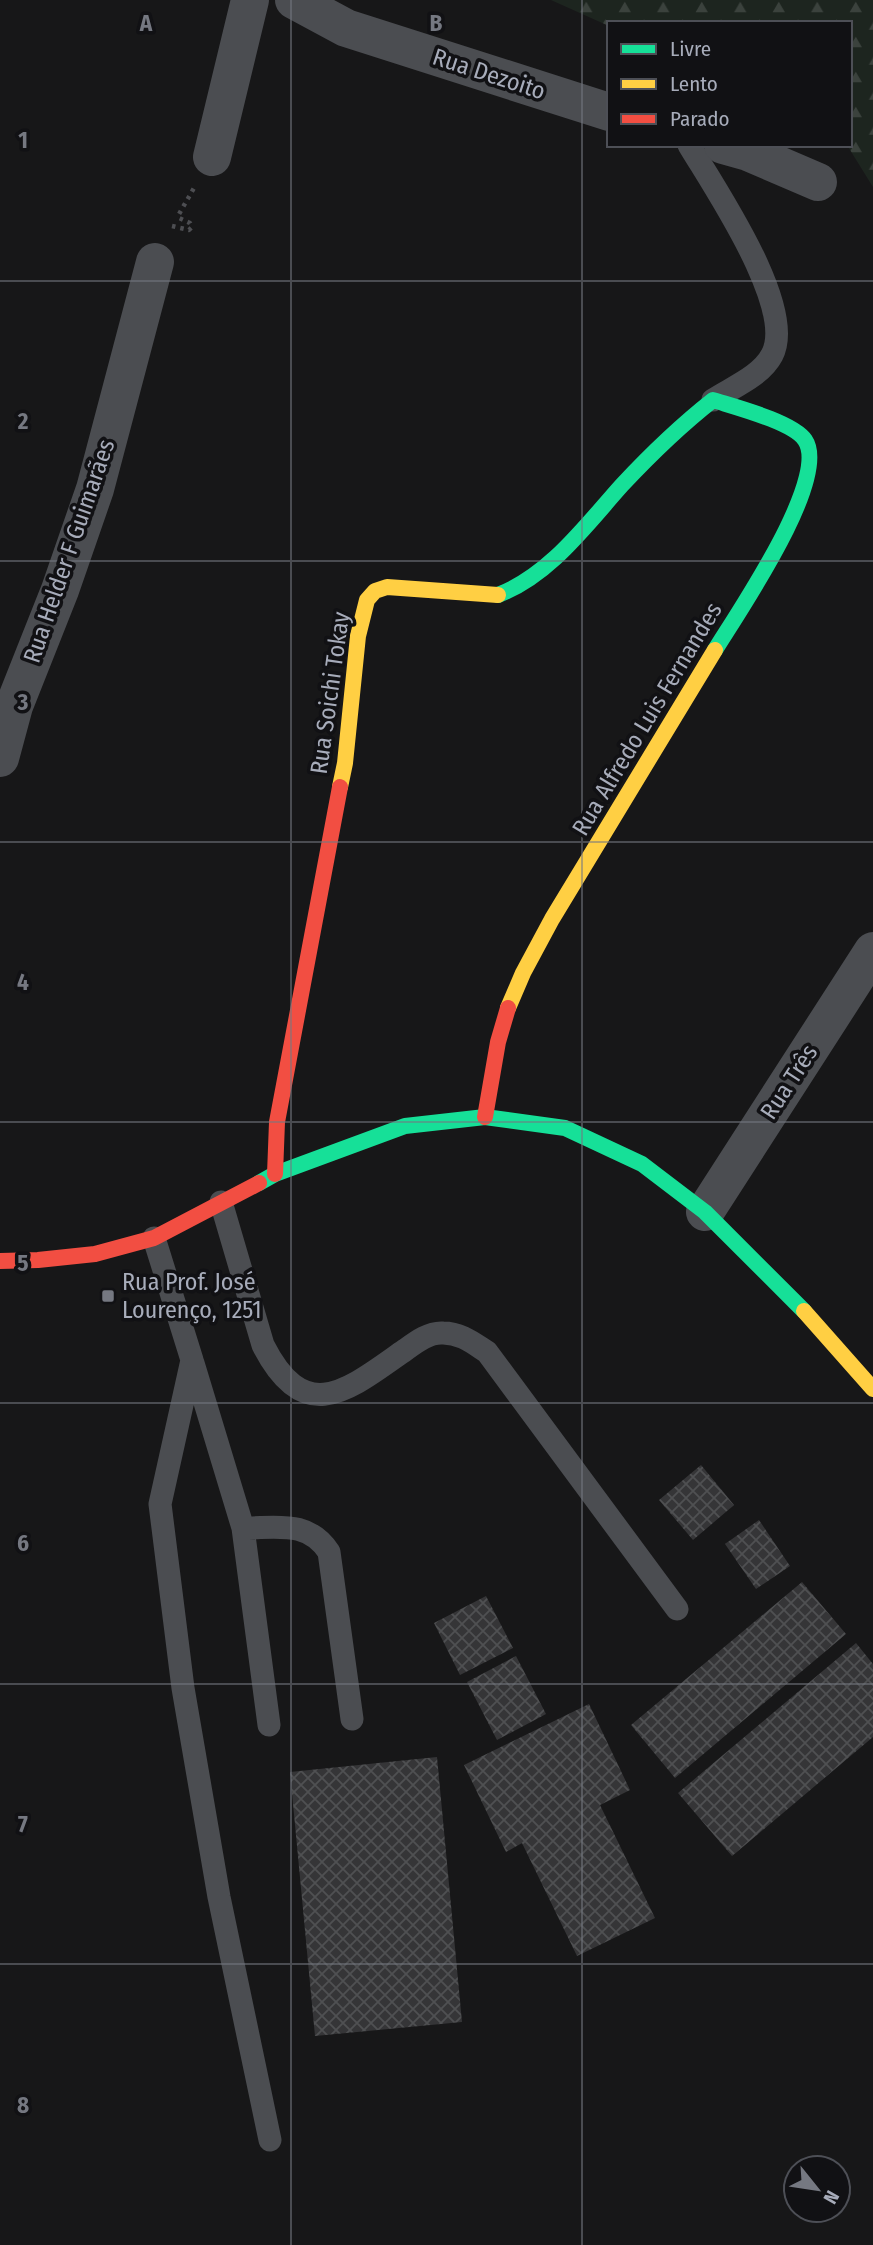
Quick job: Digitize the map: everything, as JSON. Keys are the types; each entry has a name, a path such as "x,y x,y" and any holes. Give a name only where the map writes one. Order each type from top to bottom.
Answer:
{"street":[{"path":"212,157 250,0"},
{"name":"Rua Dezoito","path":"294,0 346,28 607,111"},
{"path":"730,147 818,182"},
{"name":"Rua Helder F Guimarães","path":"0,758 14,706 60,590 95,489 155,262"},
{"name":"Rua Alfredo Luis Fernandes","path":"485,1117 499,1035 524,966 542,932 778,546 807,477 810,456 806,440 791,428 713,400"},
{"name":"Rua Soichi Tokay","path":"275,1174 277,1122 345,764 358,636 367,600 375,592 387,587 488,596 513,591 556,556 685,421 713,400"},
{"name":"Rua Três","path":"705,1212 873,951"},
{"path":"0,1261 95,1254 154,1238 275,1174 405,1126 485,1117 565,1128 642,1164 705,1212 820,1326 873,1389"}],"lane":[{"path":"690,147 740,228 758,267 778,323 775,349 763,369 713,400"},
{"path":"221,1202 263,1345 273,1366 287,1382 310,1394 333,1395 354,1386 421,1338 441,1332 464,1337 487,1352 677,1609"},
{"path":"154,1238 243,1528 269,1725"},
{"path":"192,1360 160,1504 183,1688 219,1897 270,2140"},
{"path":"243,1528 299,1529 310,1532 323,1542 329,1552 352,1719"}],"path":[{"path":"155,262 179,245 180,241 176,237 166,233 169,225 189,230 191,227 190,223 179,218 179,214 212,157"}],"green space":[{"path":"551,0 873,0 873,187 848,147 852,147 852,21 607,21 607,25"}],"building":[{"path":"701,1465 734,1505 693,1540 659,1500"},
{"path":"759,1520 790,1566 756,1589 725,1544"},
{"path":"802,1582 846,1634 675,1778 631,1725"},
{"path":"486,1596 513,1648 460,1675 434,1623"},
{"path":"856,1643 873,1664 873,1737 732,1856 678,1793"},
{"path":"516,1656 546,1714 497,1740 467,1682"},
{"path":"589,1704 630,1790 600,1805 655,1918 577,1956 522,1843 506,1852 464,1765"},
{"path":"437,1757 462,2022 315,2036 290,1772"}],"traffic: fast":[{"path":"498,595 517,586 551,562 644,462 713,400 789,427 805,440 810,458 805,484 794,514 760,578 715,650"},
{"path":"259,1183 275,1174 405,1126 485,1117 565,1128 642,1164 705,1212 804,1311"}],"traffic: slow":[{"path":"340,787 345,763 358,636 367,600 375,591 387,587 498,595"},
{"path":"508,1008 552,919 715,650"},
{"path":"804,1311 873,1389"}],"traffic: jam":[{"path":"275,1174 277,1122 340,787"},
{"path":"485,1117 498,1042 508,1008"},
{"path":"0,1261 95,1254 154,1238 259,1183"}],"place":[{"name":"Rua Prof. José Lourenço, 1251","path":"108,1296"}]}
